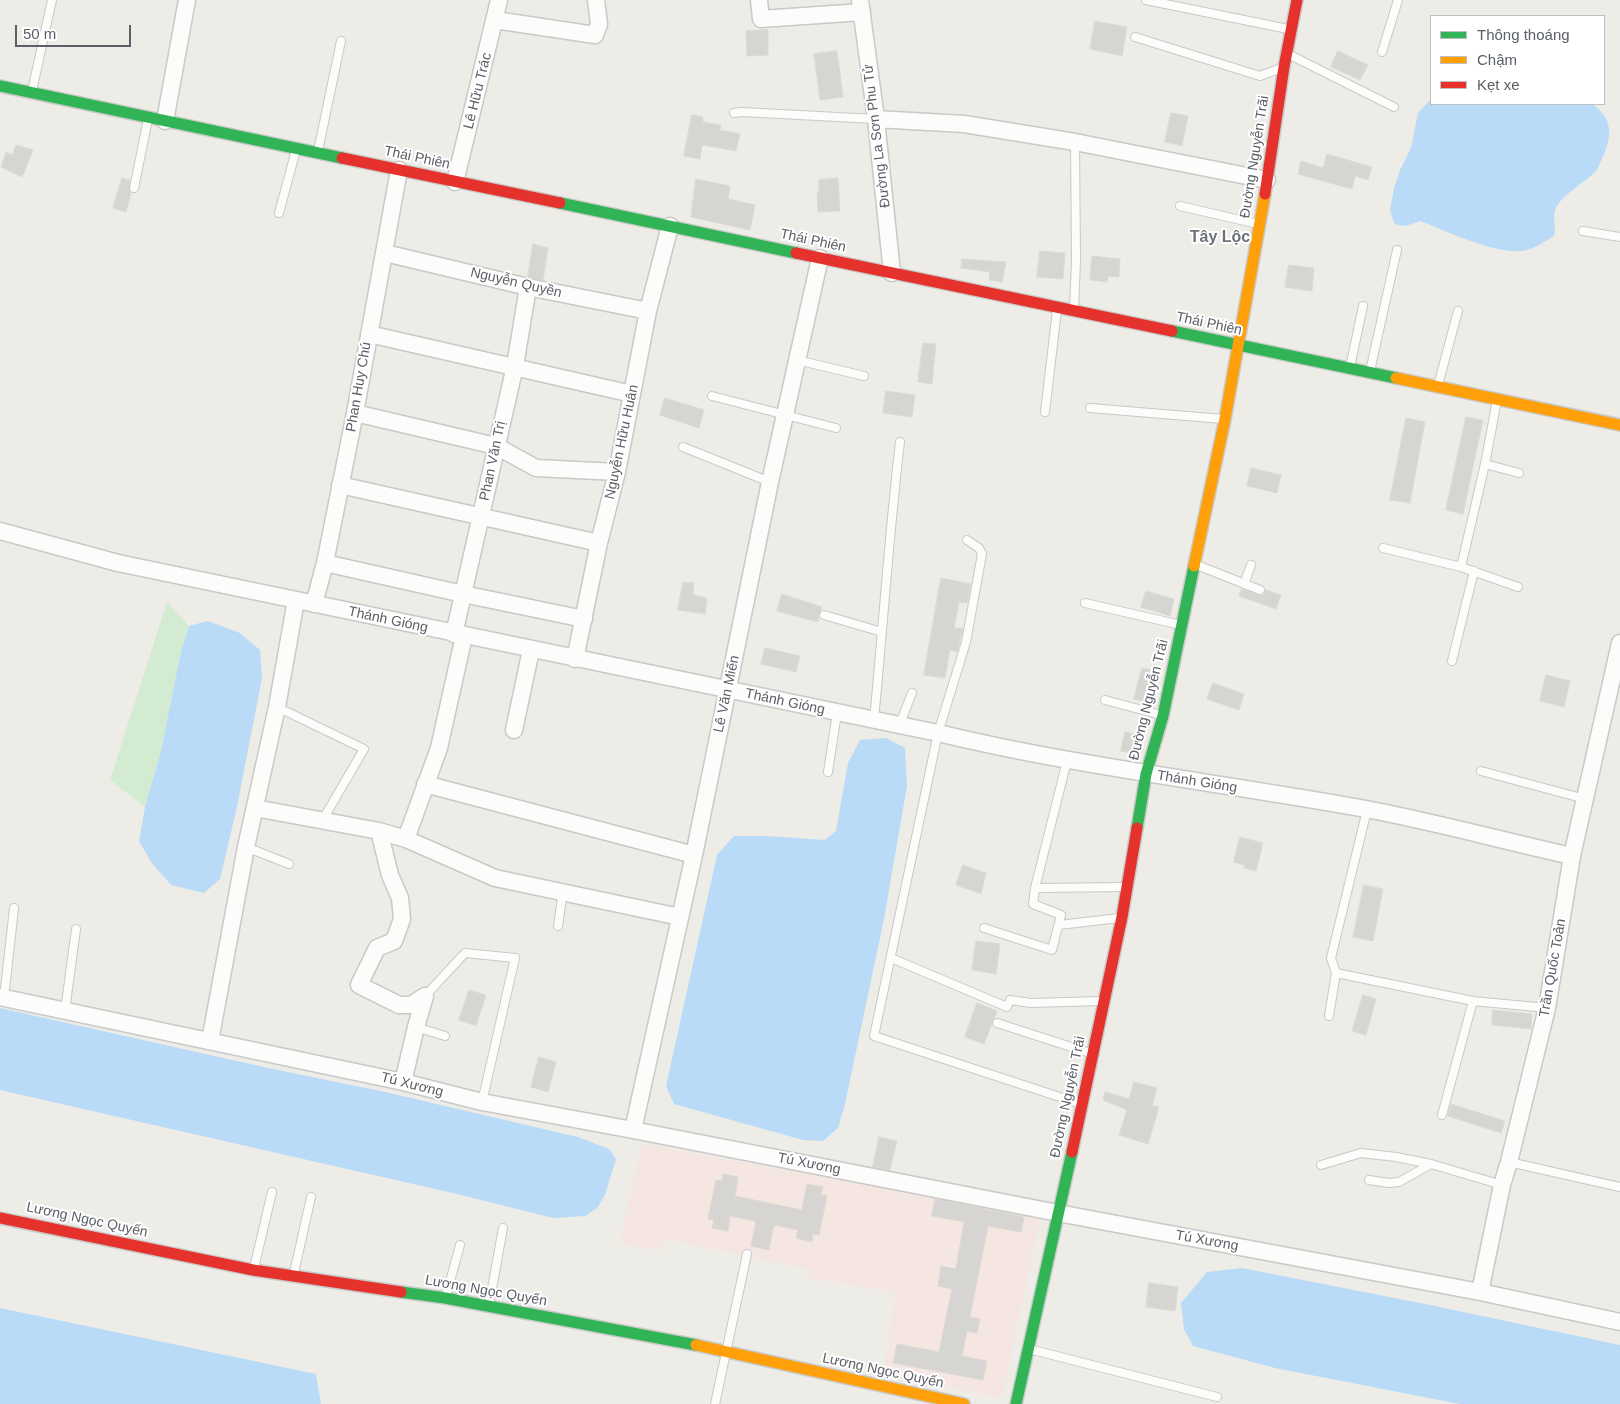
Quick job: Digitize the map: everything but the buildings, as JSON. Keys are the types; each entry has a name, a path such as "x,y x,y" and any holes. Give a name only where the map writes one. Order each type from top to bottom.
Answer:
{"street":[{"path":"156,119 187,0"},
{"name":"Lê Hữu Trác","path":"455,182 499,0"},
{"path":"495,20 595,35 599,24 596,0"},
{"path":"759,0 761,19 861,6"},
{"name":"Đường Nguyễn Trãi","path":"1016,1404 1083,1105 1092,1054 1122,917 1146,774 1163,716 1225,419 1297,0"},
{"name":"Đường La Sơn Phu Tử","path":"861,6 876,120 892,273"},
{"name":"Thái Phiên","path":"0,86 1620,425"},
{"path":"876,120 964,124 1074,142 1267,180"},
{"name":"Phan Huy Chú","path":"314,604 325,563 355,413 399,170"},
{"name":"Nguyễn Hữu Huân","path":"576,659 599,543 617,472 648,311 670,226"},
{"name":"Nguyễn Quyền","path":"385,253 528,287 648,311"},
{"name":"Lê Văn Miến","path":"633,1130 694,855 784,416 820,258"},
{"name":"Phan Văn Trị","path":"406,839 439,748 459,635 464,594 515,366 528,287"},
{"path":"369,334 632,394"},
{"path":"355,413 496,446 536,468 617,472"},
{"path":"340,485 599,543"},
{"name":"Thánh Gióng","path":"0,532 118,563 938,733 1004,749 1367,810 1572,856"},
{"path":"325,563 584,618"},
{"path":"210,1041 246,847 277,707 296,600"},
{"name":"Trần Quốc Toản","path":"1480,1292 1502,1185 1547,1008 1572,856 1585,799 1616,684 1620,643"},
{"path":"514,730 531,650"},
{"path":"425,784 694,855"},
{"path":"255,808 378,831 406,839 495,878 680,917"},
{"path":"378,831 390,875 400,898 402,919 394,941 376,948 359,984 399,1005 411,1005 425,996"},
{"path":"403,1082 425,996"},
{"name":"Tú Xương","path":"2,997 403,1082 482,1102 1480,1292 1620,1322"},
{"name":"Lương Ngọc Quyến","path":"0,1218 253,1270 445,1298 726,1351 964,1404"}],"lane":[{"path":"31,93 52,0"},
{"path":"1146,0 1291,30"},
{"path":"1382,52 1398,0"},
{"path":"1135,37 1260,76 1284,67"},
{"path":"318,153 341,41"},
{"path":"1287,53 1394,106"},
{"path":"734,114 741,112 876,120"},
{"path":"134,188 156,119"},
{"path":"1074,142 1076,260 1074,311"},
{"path":"279,213 296,148"},
{"path":"1180,206 1259,224"},
{"path":"1583,231 1620,237"},
{"path":"1369,372 1397,250"},
{"path":"1350,368 1363,306"},
{"path":"1045,412 1058,307"},
{"path":"1437,387 1458,311"},
{"path":"797,360 864,376"},
{"path":"712,396 836,428"},
{"path":"1461,567 1485,464 1497,399"},
{"path":"1090,408 1225,419"},
{"path":"874,720 890,528 900,442"},
{"path":"682,446 770,482"},
{"path":"1485,464 1519,473"},
{"path":"967,540 979,548 982,554 966,642 938,733 874,1036 1083,1105"},
{"path":"1383,548 1461,567 1518,587"},
{"path":"1195,565 1260,590"},
{"path":"1244,584 1252,565"},
{"path":"1452,661 1474,571"},
{"path":"1085,603 1183,626"},
{"path":"824,615 882,632"},
{"path":"899,726 912,693"},
{"path":"1105,700 1163,716"},
{"path":"277,707 364,749 322,821"},
{"path":"828,772 837,713"},
{"path":"984,928 1052,950 1061,915 1033,904 1035,888 1067,761"},
{"path":"1481,771 1585,799"},
{"path":"1329,1016 1336,973 1331,958 1367,810"},
{"path":"246,847 289,864"},
{"path":"1035,888 1128,887"},
{"path":"558,926 563,891"},
{"path":"2,997 14,908"},
{"path":"1059,925 1122,917"},
{"path":"65,1011 76,929"},
{"path":"425,996 465,953 515,958 482,1102"},
{"path":"891,958 1007,1007 1010,1000 1031,1003 1103,1001"},
{"path":"1336,973 1473,1001 1547,1008"},
{"path":"1442,1115 1473,1001"},
{"path":"997,1023 1092,1054"},
{"path":"416,1027 445,1036"},
{"path":"1321,1165 1361,1153 1396,1157 1430,1164 1502,1185"},
{"path":"1509,1162 1620,1187"},
{"path":"1369,1180 1389,1183 1399,1182 1430,1164"},
{"path":"253,1270 272,1192"},
{"path":"293,1277 311,1197"},
{"path":"488,1307 503,1228"},
{"path":"445,1298 460,1245"},
{"path":"715,1404 747,1254"},
{"path":"1027,1349 1217,1397"}],"shaded area":[{"path":"642,1144 1024,1214 1041,1215 1002,1398 883,1375 895,1292 809,1278 810,1270 664,1239 662,1251 619,1243"}],"green space":[{"path":"167,602 189,626 181,651 161,751 145,807 110,780"}],"water":[{"path":"1430,100 1430,105 1593,105 1607,122 1609,129 1608,144 1595,172 1564,197 1557,206 1554,214 1554,236 1531,249 1503,250 1488,247 1420,221 1403,226 1394,223 1390,210 1394,188 1400,170 1411,148 1418,113"},
{"path":"208,621 240,633 260,650 262,678 237,807 220,879 204,893 171,885 151,862 139,841 145,807 161,751 181,651 189,626"},
{"path":"886,738 905,748 907,786 884,919 845,1104 838,1128 823,1141 803,1140 674,1104 666,1086 717,855 734,836 825,840 836,831 848,763 860,740"},
{"path":"0,1008 385,1092 578,1137 609,1149 616,1159 605,1195 597,1208 585,1216 553,1218 457,1194 0,1090"},
{"path":"1242,1268 1620,1345 1620,1404 1460,1404 1275,1368 1193,1346 1184,1329 1181,1303 1207,1272"},
{"path":"0,1308 316,1374 321,1404 0,1404"}],"traffic: fast":[{"path":"0,86 342,158"},
{"path":"560,203 796,253"},
{"path":"1172,331 1396,378"},
{"path":"1137,828 1146,774 1163,716 1194,566"},
{"path":"1016,1404 1072,1152"},
{"path":"401,1292 445,1298 696,1345"}],"traffic: slow":[{"path":"1194,566 1225,419 1265,194"},
{"path":"1396,378 1620,425"},
{"path":"696,1345 964,1404"}],"traffic: jam":[{"path":"1265,194 1284,67 1297,0"},
{"path":"342,158 560,203"},
{"path":"796,253 1172,331"},
{"path":"1072,1152 1122,917 1137,828"},
{"path":"0,1218 253,1270 401,1292"}],"district":[{"name":"Tây Lộc","path":"1220,238"}]}
